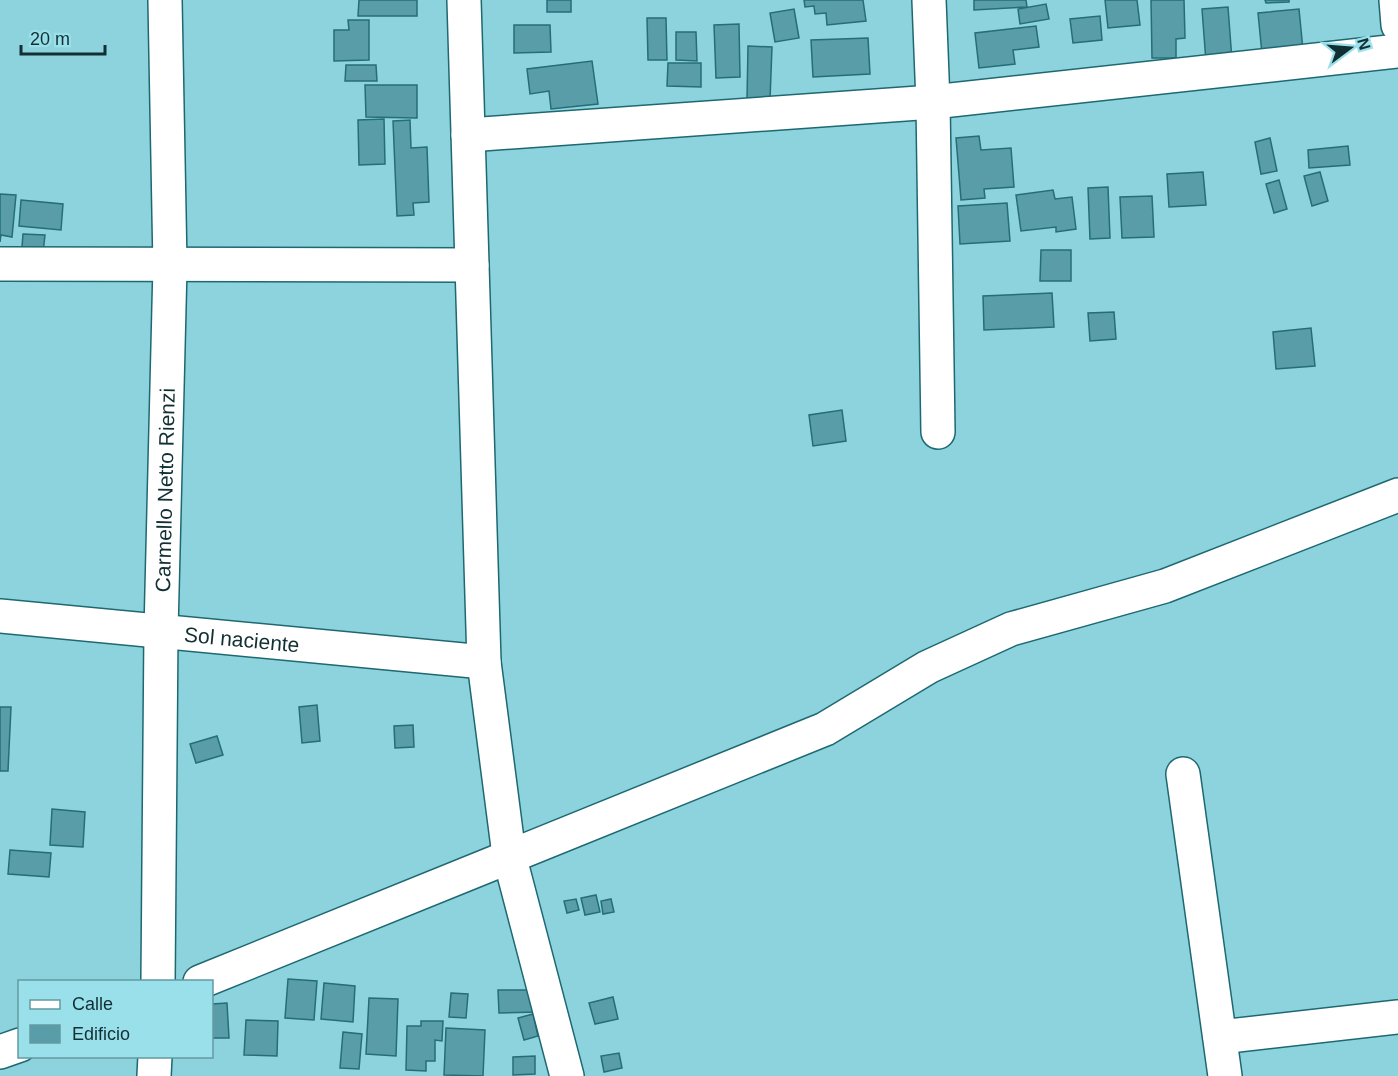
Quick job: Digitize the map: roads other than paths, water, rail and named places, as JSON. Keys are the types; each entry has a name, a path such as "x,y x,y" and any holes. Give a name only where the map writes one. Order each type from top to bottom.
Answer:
{"street":[{"name":"Carmello Netto Rienzi","path":"158,980 161,631 170,266 165,0"},
{"path":"464,0 484,662 509,855 567,1076"},
{"path":"929,0 933,102 938,432"},
{"path":"1396,0 1398,25"},
{"path":"468,135 933,102 1398,51"},
{"path":"0,264 471,265"},
{"path":"202,980 825,729 928,667 1011,629 1165,586 1398,495"},
{"name":"Sol naciente","path":"0,616 484,662"},
{"path":"1183,774 1225,1076"},
{"path":"1220,1037 1398,1017"},
{"path":"0,1052 18,1047"},
{"path":"154,1076 155,1058"}]}
